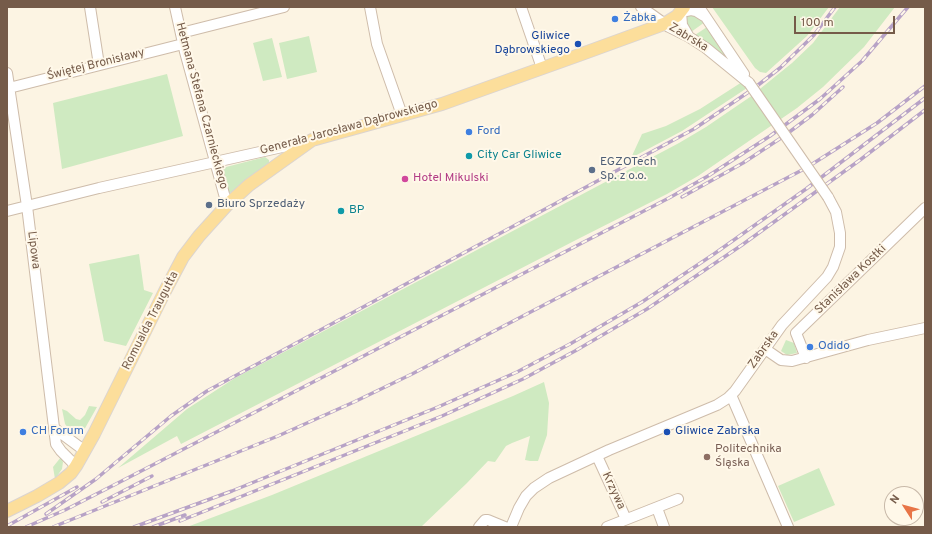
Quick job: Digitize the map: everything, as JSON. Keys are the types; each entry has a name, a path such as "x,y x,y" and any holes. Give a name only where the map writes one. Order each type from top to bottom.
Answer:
{"main road":[{"name":"Generała Jarosława Dąbrowskiego","path":"312,140 442,104 664,24 673,19 682,9"},
{"name":"Romualda Traugutta","path":"7,511 59,483 71,473 76,466 85,451 165,291 184,257 199,236 227,205 249,185 312,140"}],"street":[{"path":"90,7 99,65"},
{"name":"Hetmana Stefana Czarnieckiego","path":"175,7 183,44 227,205"},
{"path":"181,33 271,8 284,7"},
{"path":"370,7 377,44 402,115"},
{"path":"521,7 542,68"},
{"path":"641,32 645,28 647,18 642,7"},
{"name":"Zabrska","path":"642,7 673,30 689,37 706,48 749,83"},
{"path":"689,37 682,25 682,9 702,11"},
{"name":"Zabrska","path":"511,527 523,501 534,488 559,473 717,405 732,395 786,320 827,277 836,259 840,247 840,226 834,206 749,83 702,11"},
{"name":"Świętej Bronisławy","path":"9,88 47,77 183,44"},
{"name":"Lipowa","path":"7,73 27,206 56,444 76,466"},
{"name":"Generała Jarosława Dąbrowskiego","path":"7,211 312,140"},
{"name":"Stanisława Kostki","path":"806,358 796,333 925,208"},
{"path":"765,349 783,361 792,361 868,340 925,328"},
{"path":"732,395 788,527"},
{"path":"54,428 85,451"},
{"name":"Krzywa","path":"597,456 626,519 678,499"},
{"path":"656,508 664,527"},
{"path":"607,527 626,519"},
{"path":"479,527 485,520 505,527"}],"green space":[{"path":"712,7 829,7 807,36 766,73 760,72 755,68"},
{"path":"840,7 895,7 864,47 823,87 797,108 698,176 667,194 181,444 177,436 118,468 187,409 235,378 679,143 706,127 750,97 792,63 813,43"},
{"path":"694,13 705,22 691,32 688,29 685,18 689,14"},
{"path":"707,27 727,57 725,59 695,35"},
{"path":"309,36 317,72 287,79 279,43"},
{"path":"272,38 282,77 263,81 253,43"},
{"path":"167,74 183,136 62,169 53,103"},
{"path":"742,82 747,88 682,131 631,158 642,134 666,126 700,109"},
{"path":"265,157 269,160 269,164 233,192 231,193 228,191 222,172 223,169"},
{"path":"139,254 144,290 153,293 126,346 104,341 89,264"},
{"path":"786,340 794,343 797,353 787,355 781,351"},
{"path":"544,382 549,403 547,435 538,461 525,460 530,436 506,446 495,462 488,461 421,527 187,527 272,495"},
{"path":"89,406 97,407 84,430 78,433 69,429 65,424 62,409 67,411 76,419 80,420 85,415"},
{"path":"61,457 63,462 62,469 55,479 53,467"},
{"path":"819,468 835,505 794,522 778,486"}],"railway":[{"path":"46,514 96,479 171,416 207,391 694,129 753,89 780,68 814,35 835,7"},
{"path":"26,527 65,510 116,484 669,198 708,176 770,136 820,99 862,61 908,7"},
{"path":"53,527 278,436 412,374 806,168 877,123 925,86"},
{"path":"682,197 743,163 784,136 812,115 843,87"},
{"path":"134,527 232,491 438,407 517,372 570,344 642,302 714,254 806,189 925,98"},
{"path":"180,521 442,416 523,379 575,351 647,309 742,245 860,160 925,110"},
{"path":"102,502 152,476"},
{"path":"7,526 77,487"},
{"path":"153,527 185,515"}],"place":[{"name":"Żabka","path":"615,19"},
{"name":"Gliwice Dąbrowskiego","path":"578,44"},
{"name":"Ford","path":"469,132"},
{"name":"City Car Gliwice","path":"469,156"},
{"name":"EGZOTech Sp. z o.o.","path":"592,170"},
{"name":"Hotel Mikulski","path":"405,179"},
{"name":"Biuro Sprzedaży","path":"209,205"},
{"name":"BP","path":"341,211"},
{"name":"Odido","path":"810,347"},
{"name":"CH Forum","path":"23,432"},
{"name":"Gliwice Zabrska","path":"667,432"},
{"name":"Politechnika Śląska","path":"707,457"}]}
